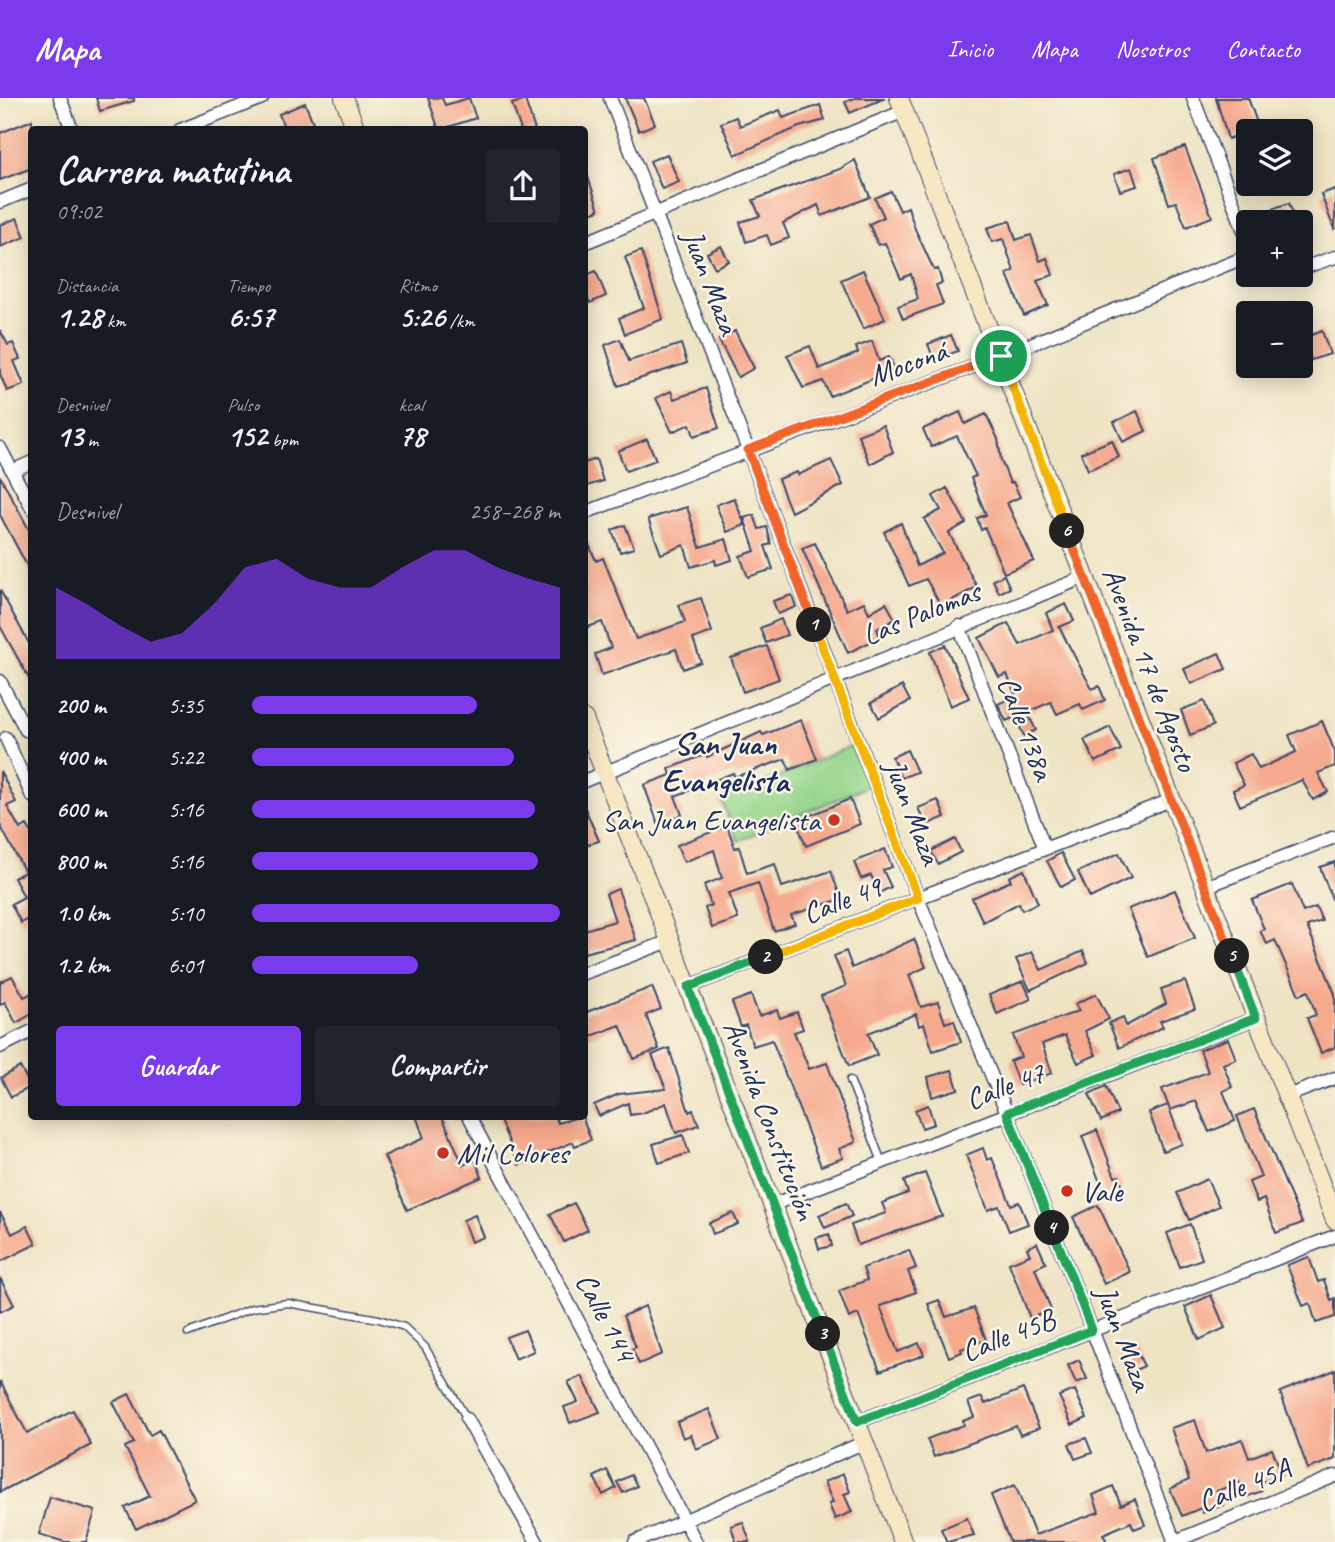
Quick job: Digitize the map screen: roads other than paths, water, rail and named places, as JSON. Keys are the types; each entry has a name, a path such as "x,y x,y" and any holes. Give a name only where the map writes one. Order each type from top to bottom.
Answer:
{"main road":[{"path":"344,98 354,126"},
{"name":"Avenida 17 de Agosto","path":"901,105 1001,356 1335,1220"},
{"name":"Avenida Constitución","path":"588,729 903,1542"}],"street":[{"path":"60,98 70,126"},
{"path":"190,126 262,98"},
{"name":"Juan Maza","path":"610,98 748,450 918,898 1007,1113 1174,1542"},
{"path":"1193,98 1236,210"},
{"path":"588,241 901,105"},
{"path":"0,202 28,190"},
{"path":"1313,265 1335,257"},
{"name":"Moconá","path":"588,511 1001,356 1236,261"},
{"path":"0,448 28,501"},
{"path":"12,471 28,464"},
{"name":"Las Palomas","path":"588,779 1085,576"},
{"name":"Calle 138a","path":"959,626 1045,849"},
{"path":"0,681 28,727"},
{"path":"28,729 3,739 28,788"},
{"name":"Calle 49","path":"688,987 1171,800"},
{"path":"1206,887 1335,837"},
{"path":"588,972 670,941"},
{"name":"Calle 47","path":"772,1205 1256,1018"},
{"path":"0,1047 28,1033"},
{"path":"1287,1096 1335,1078"},
{"name":"Calle 144","path":"471,1120 696,1542"},
{"name":"Calle 45B","path":"857,1422 1335,1236"},
{"path":"467,1419 537,1542"},
{"path":"635,1542 865,1442"},
{"name":"Calle 45A","path":"1174,1542 1335,1476"}],"lane":[{"path":"849,1080 882,1162"},
{"path":"188,1334 252,1307 288,1303 392,1323 404,1327 425,1347 467,1419"}],"place":[{"name":"San Juan Evangelista","path":"834,820"},
{"name":"Mil Colores","path":"443,1153"},
{"name":"Vale","path":"1067,1191"}],"district":[{"name":"San Juan Evangelista","path":"725,762"}]}
